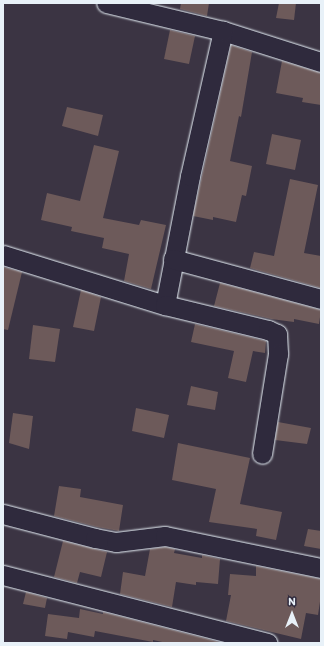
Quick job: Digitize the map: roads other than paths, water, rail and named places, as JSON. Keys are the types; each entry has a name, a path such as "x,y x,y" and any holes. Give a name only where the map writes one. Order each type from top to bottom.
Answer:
{"street":[{"path":"106,3 223,30 321,62"},
{"path":"164,305 190,176 223,30"},
{"path":"3,255 164,305 268,330 277,334 278,354 262,454"},
{"path":"174,259 321,299"},
{"path":"3,514 116,542 148,537 170,537 321,568"},
{"path":"3,575 267,643"}]}
